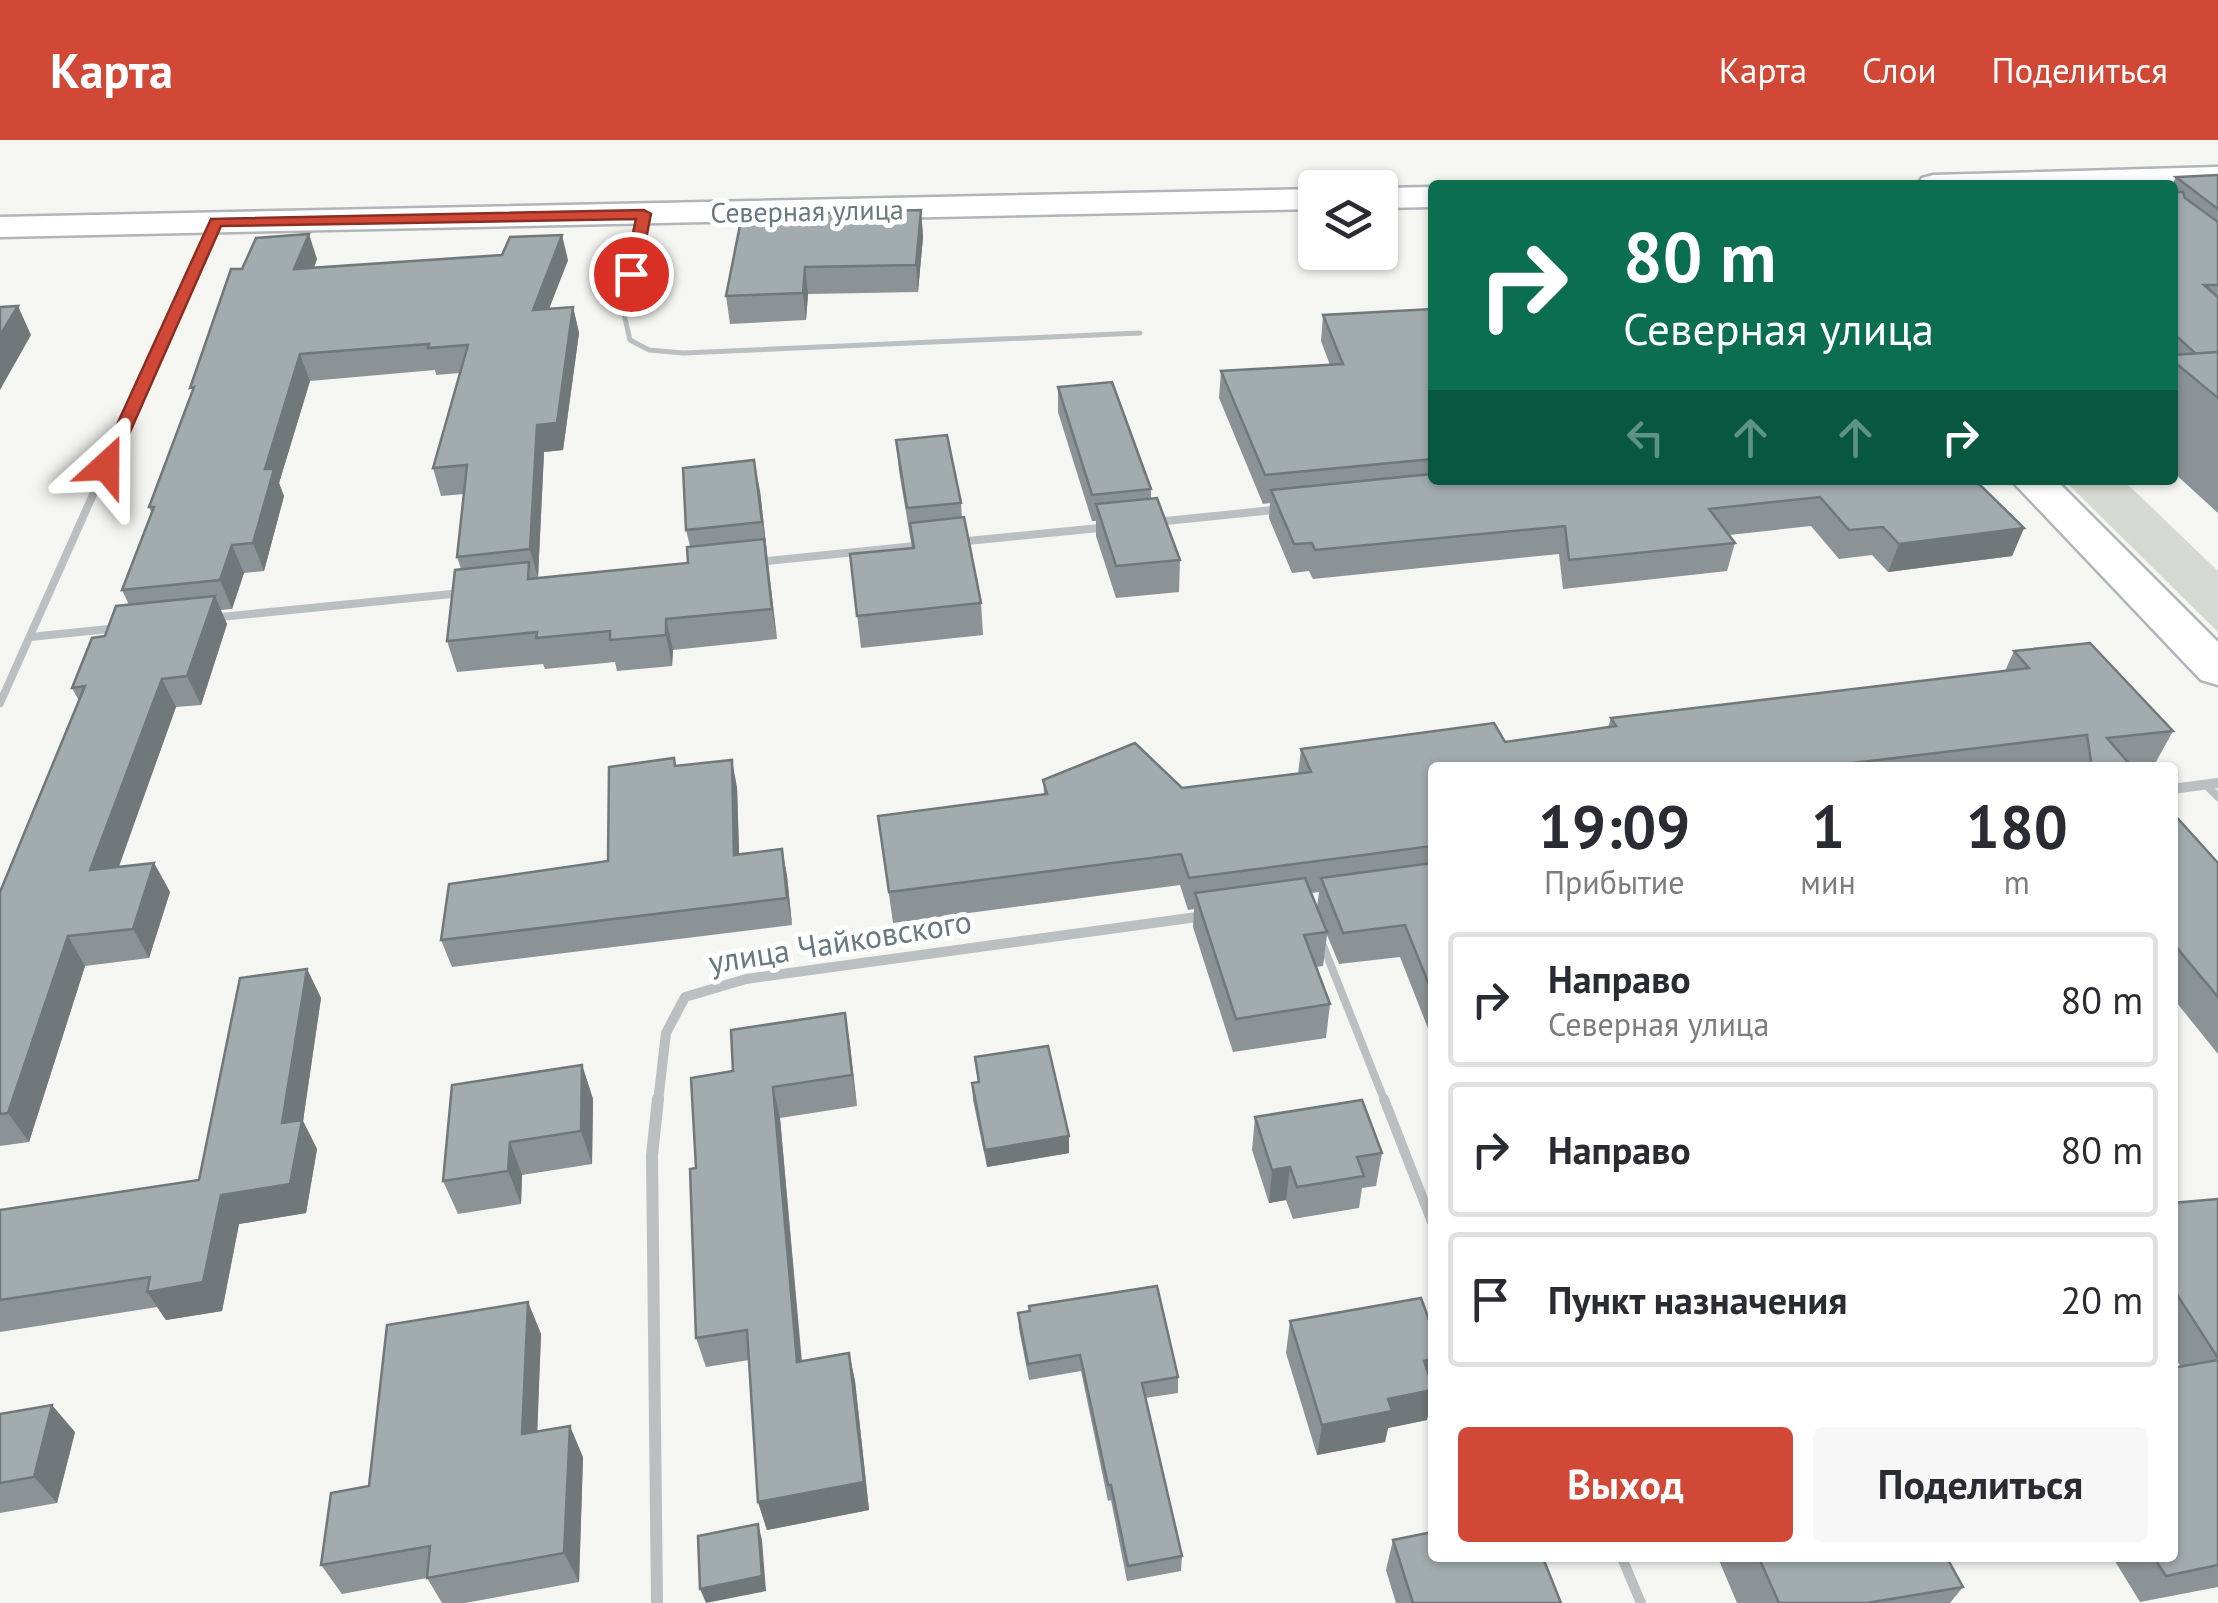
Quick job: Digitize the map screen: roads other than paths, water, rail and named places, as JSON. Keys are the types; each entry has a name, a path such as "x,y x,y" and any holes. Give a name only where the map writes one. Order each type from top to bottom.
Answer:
{"main road":[{"path":"2176,180 2218,178"},
{"path":"1398,198 1428,197"},
{"name":"Северная улица","path":"0,227 1298,200"},
{"path":"2037,485 2218,670"}],"street":[{"path":"0,703 216,222"},
{"path":"1154,522 1292,508"},
{"path":"740,564 1114,526"},
{"path":"208,618 484,590"},
{"path":"30,636 129,626"},
{"path":"2178,788 2212,784"},
{"name":"улица Чайковского","path":"657,1603 652,1155 666,1032 685,997 746,980 1210,915"}],"lane":[{"path":"644,214 623,310 630,340 649,350 684,353 1140,334"},
{"path":"2212,784 2218,797"},
{"path":"1320,938 1428,1212"},
{"path":"1624,1562 1641,1603"}]}
